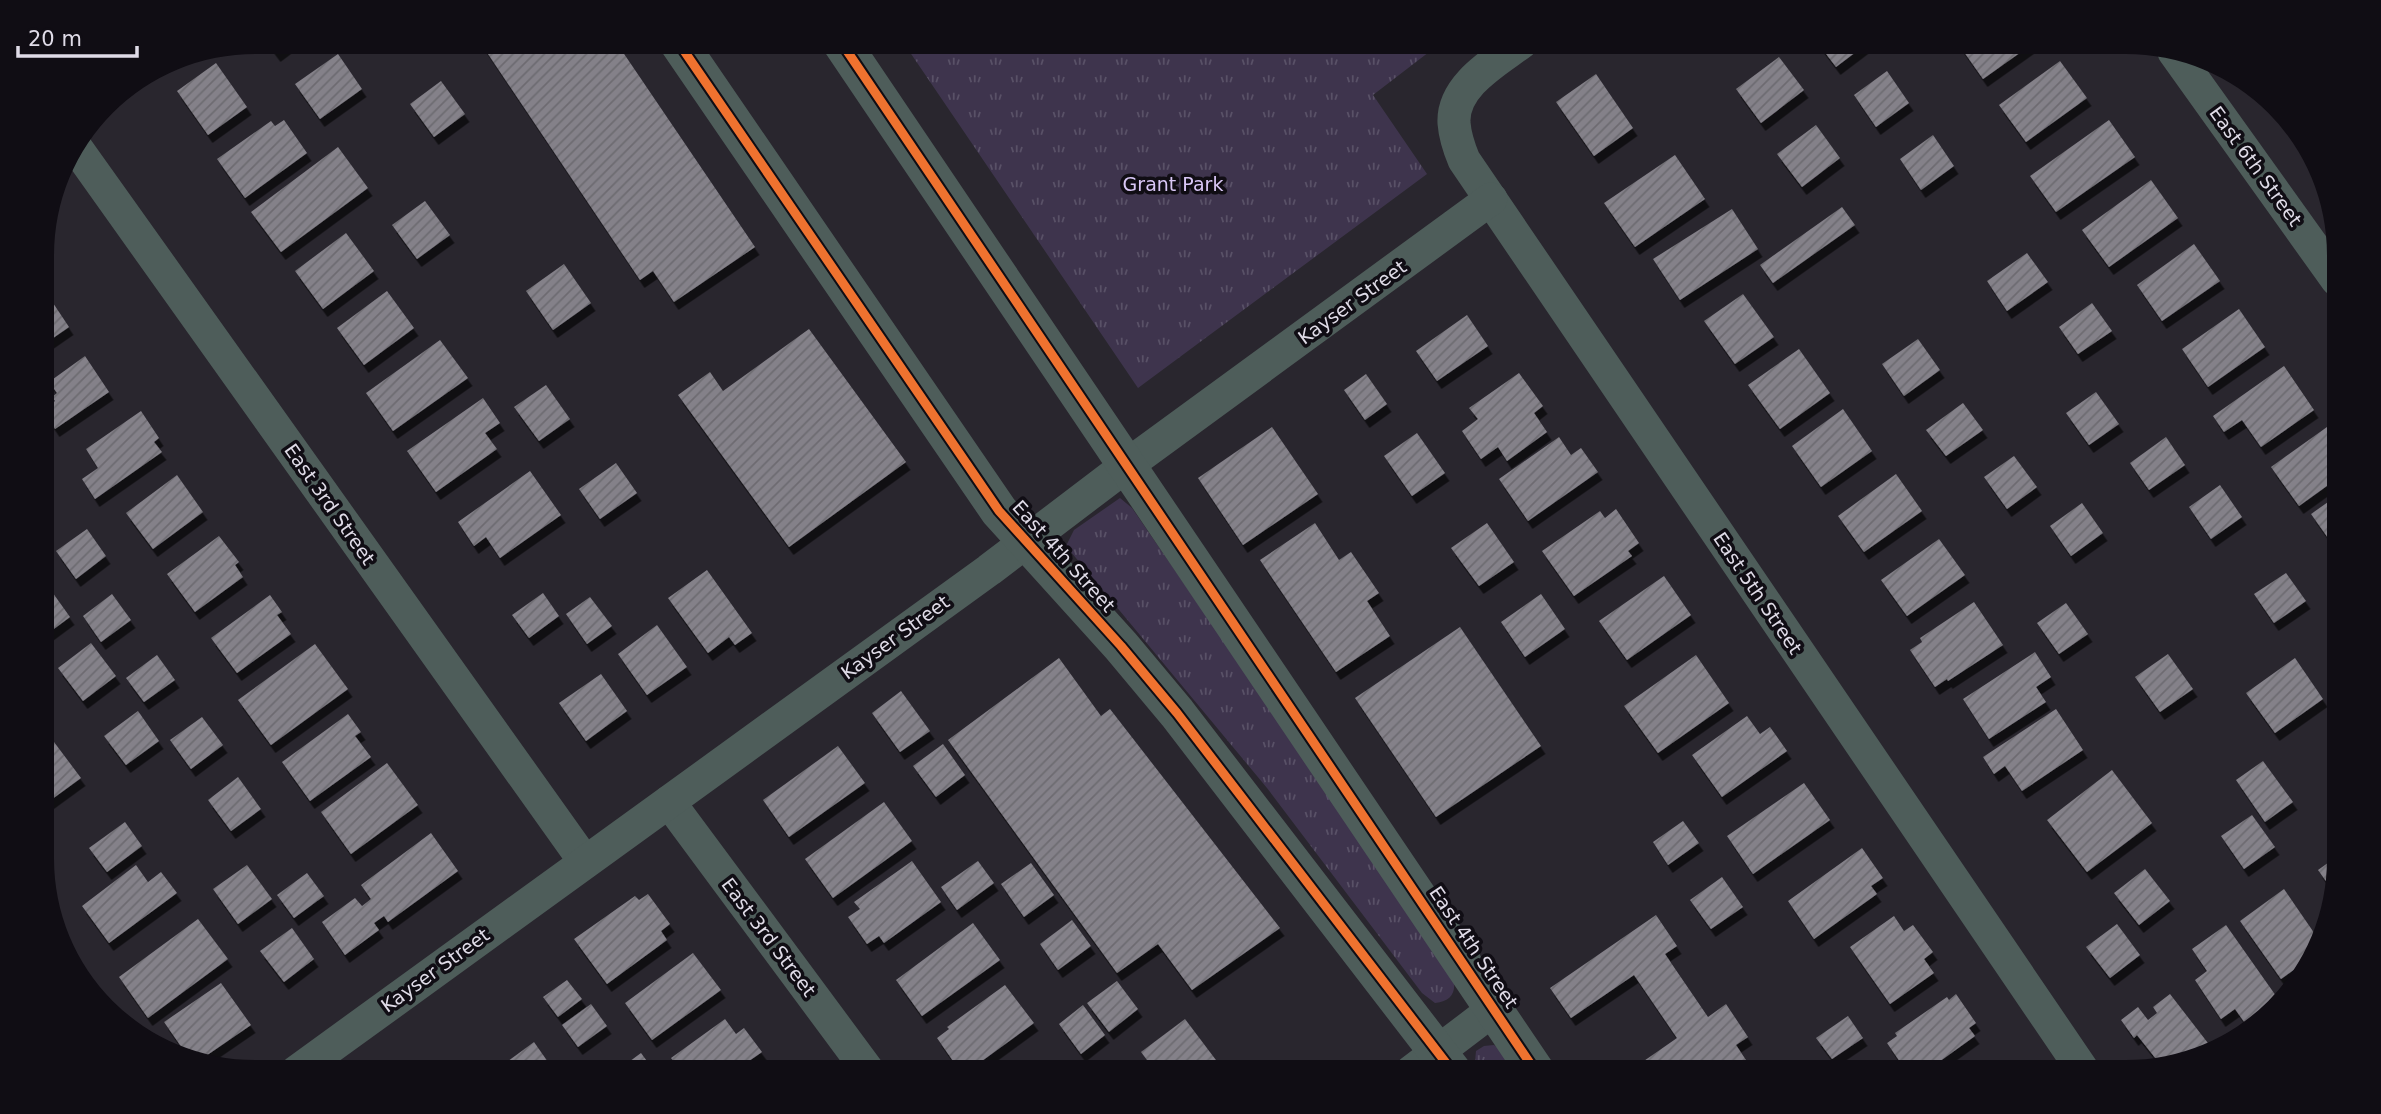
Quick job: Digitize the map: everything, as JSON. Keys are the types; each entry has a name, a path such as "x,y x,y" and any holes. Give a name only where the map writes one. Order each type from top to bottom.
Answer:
{"street":[{"name":"East 4th Street","path":"686,54 999,512 1121,646 1177,713 1430,1059"},
{"name":"East 4th Street","path":"849,54 1528,1059"},
{"name":"East 5th Street","path":"1506,54 1478,76 1464,91 1456,106 1454,121 1464,160 2075,1059"},
{"name":"East 6th Street","path":"2182,63 2327,253"},
{"name":"East 3rd Street","path":"81,155 585,862"},
{"name":"Kayser Street","path":"313,1060 1027,542 1126,466 1491,200"},
{"name":"East 3rd Street","path":"669,802 860,1060"},
{"path":"1440,1059 1494,1009"}],"green space":[{"name":"Grant Park","path":"911,54 1426,54 1373,95 1427,174 1138,388"},
{"path":"1120,498 1132,508 1450,971 1454,988 1447,999 1435,1003 1422,993 1267,788 1066,546 1074,530"},
{"path":"1494,1045 1508,1059 1475,1059 1476,1051 1484,1046"}],"building":[{"path":"338,54 362,89 320,119 295,84"},
{"path":"488,54 624,54 755,247 674,302 653,271 640,280"},
{"path":"1826,54 1853,54 1836,67"},
{"path":"1965,54 2018,54 1983,79"},
{"path":"1779,57 1804,90 1761,123 1736,89"},
{"path":"2060,61 2087,98 2026,142 1999,105"},
{"path":"216,63 247,107 208,135 177,91"},
{"path":"1887,71 1909,103 1876,127 1854,95"},
{"path":"1596,74 1633,128 1594,156 1556,102"},
{"path":"441,81 465,114 434,137 410,104"},
{"path":"284,120 307,153 245,198 217,159 271,121 275,126"},
{"path":"2109,120 2135,157 2056,212 2030,176"},
{"path":"1816,125 1840,158 1802,187 1777,154"},
{"path":"1933,135 1954,166 1921,190 1900,159"},
{"path":"338,147 368,188 281,252 251,212"},
{"path":"1675,155 1705,199 1635,247 1604,203"},
{"path":"2151,180 2178,218 2109,267 2082,230"},
{"path":"425,201 450,235 417,259 392,225"},
{"path":"1842,207 1855,225 1773,283 1760,265"},
{"path":"1732,209 1758,249 1680,300 1653,259"},
{"path":"346,233 374,271 323,309 295,271"},
{"path":"2194,244 2220,281 2162,321 2137,285"},
{"path":"2027,253 2048,282 2007,311 1987,281"},
{"path":"564,264 591,303 553,330 526,291"},
{"path":"387,291 414,328 364,365 337,328"},
{"path":"1743,294 1774,337 1735,364 1704,321"},
{"path":"2092,303 2112,331 2078,354 2059,327"},
{"path":"55,306 69,327 55,337"},
{"path":"2239,309 2265,347 2208,387 2182,349"},
{"path":"1467,315 1488,346 1437,381 1416,351"},
{"path":"809,329 906,462 789,547 678,395 710,372 723,391"},
{"path":"1918,339 1940,370 1904,396 1882,364"},
{"path":"440,340 468,378 393,431 366,393"},
{"path":"1799,349 1830,393 1780,429 1748,385"},
{"path":"85,356 109,392 55,429 55,395 57,393 55,378"},
{"path":"2284,366 2314,410 2261,447 2242,420 2224,432 2213,416"},
{"path":"1519,373 1543,406 1534,413 1547,432 1507,461 1498,447 1481,459 1462,431 1478,419 1469,408"},
{"path":"1366,374 1387,404 1365,420 1344,390"},
{"path":"546,385 570,419 539,441 514,407"},
{"path":"2096,392 2119,424 2089,445 2066,413"},
{"path":"483,398 500,423 485,433 497,449 436,492 407,451"},
{"path":"1963,403 1983,430 1946,456 1926,430"},
{"path":"1843,409 1872,451 1821,487 1792,446"},
{"path":"141,411 159,438 154,442 162,452 95,499 82,479 98,468 86,449"},
{"path":"1272,427 1318,494 1243,545 1198,478"},
{"path":"2327,427 2327,486 2299,506 2271,467"},
{"path":"1417,433 1445,473 1412,496 1384,456"},
{"path":"1559,437 1571,455 1581,448 1598,472 1528,521 1499,479"},
{"path":"2166,437 2185,465 2149,490 2130,463"},
{"path":"2014,456 2037,487 2007,509 1984,477"},
{"path":"616,463 637,493 600,519 579,489"},
{"path":"530,471 561,515 500,558 486,537 474,546 458,522"},
{"path":"1896,474 1922,511 1864,552 1838,516"},
{"path":"177,475 203,512 153,549 126,513"},
{"path":"2220,485 2242,517 2211,539 2189,507"},
{"path":"2082,503 2103,533 2071,556 2050,526"},
{"path":"2327,503 2327,537 2311,514"},
{"path":"1616,509 1639,543 1628,551 1632,556 1574,596 1542,551 1600,511 1605,518"},
{"path":"1315,523 1339,560 1351,552 1379,593 1367,601 1390,636 1336,672 1260,560"},
{"path":"1487,523 1514,562 1479,586 1451,548"},
{"path":"87,529 106,556 76,579 56,551"},
{"path":"219,536 239,562 235,565 243,577 195,612 167,574"},
{"path":"1939,539 1965,575 1907,616 1881,580"},
{"path":"707,570 752,633 735,645 729,637 708,653 668,598"},
{"path":"2286,573 2306,601 2274,623 2254,594"},
{"path":"1664,576 1691,615 1627,660 1599,621"},
{"path":"543,593 559,616 529,638 512,615"},
{"path":"112,594 131,620 101,642 83,616"},
{"path":"1541,594 1565,629 1525,657 1501,622"},
{"path":"54,595 70,617 54,629"},
{"path":"270,595 282,612 277,615 291,634 237,673 211,638"},
{"path":"590,597 612,626 587,644 566,614"},
{"path":"1974,602 2003,645 1935,687 1910,650 1922,642 1920,638"},
{"path":"2066,603 2088,634 2059,654 2037,623"},
{"path":"657,625 687,667 647,695 618,654"},
{"path":"1460,627 1541,746 1436,817 1355,698"},
{"path":"91,643 116,676 83,701 58,668"},
{"path":"315,644 348,689 271,745 238,700"},
{"path":"2035,652 2051,677 2036,687 2046,702 1989,739 1963,699"},
{"path":"2168,654 2193,689 2160,712 2135,677"},
{"path":"157,655 175,680 144,702 126,678"},
{"path":"1696,655 1729,703 1658,753 1624,706"},
{"path":"1059,658 1101,716 1110,709 1280,928 1192,990 1158,944 1117,973 948,740"},
{"path":"2295,658 2323,699 2275,733 2246,693"},
{"path":"601,674 627,711 586,741 559,703"},
{"path":"901,691 930,731 900,752 872,713"},
{"path":"2056,709 2083,750 2022,791 2005,766 1994,774 1983,757"},
{"path":"138,711 159,741 126,765 104,736"},
{"path":"348,714 361,732 355,736 371,757 310,801 282,762"},
{"path":"1747,716 1760,734 1770,727 1787,751 1722,797 1692,755"},
{"path":"202,717 223,745 191,769 170,740"},
{"path":"54,742 81,778 54,798"},
{"path":"943,744 965,775 936,797 913,766"},
{"path":"838,746 865,783 789,837 763,800"},
{"path":"2263,761 2293,802 2265,822 2236,780"},
{"path":"387,763 418,805 351,854 321,812"},
{"path":"2112,770 2152,823 2087,872 2047,820"},
{"path":"238,777 261,809 231,831 208,800"},
{"path":"1804,783 1830,820 1753,874 1727,836"},
{"path":"884,802 912,841 833,898 805,859"},
{"path":"2252,815 2275,847 2244,869 2221,836"},
{"path":"1683,821 1699,843 1668,865 1653,842"},
{"path":"125,822 142,846 107,872 89,848"},
{"path":"431,833 458,871 388,922 384,916 374,923 379,930 345,955 322,922 355,898 362,906 371,899 361,885"},
{"path":"1862,848 1883,878 1871,886 1877,894 1814,939 1788,901"},
{"path":"912,861 941,902 884,943 879,936 867,944 848,917 860,909 854,902"},
{"path":"978,861 994,883 957,910 941,887"},
{"path":"1031,863 1054,895 1024,917 1001,884"},
{"path":"2327,864 2325,880 2318,870"},
{"path":"136,865 148,882 161,872 177,893 109,943 82,906"},
{"path":"247,865 272,899 238,924 213,889"},
{"path":"2145,869 2170,901 2139,925 2114,893"},
{"path":"307,873 324,896 294,918 277,895"},
{"path":"1722,877 1743,907 1711,929 1690,900"},
{"path":"2284,889 2313,931 2300,959 2292,971 2281,979 2240,921"},
{"path":"648,894 670,924 661,931 667,940 607,984 574,939 635,896 639,900"},
{"path":"1656,915 1677,946 1665,954 1708,1017 1726,1004 1748,1037 1736,1045 1745,1059 1646,1059 1677,1038 1634,975 1571,1018 1550,988"},
{"path":"1894,916 1904,931 1913,925 1933,952 1924,959 1934,973 1890,1004 1850,947"},
{"path":"198,919 228,959 148,1018 119,977"},
{"path":"1072,920 1091,946 1058,970 1040,944"},
{"path":"973,923 1000,960 922,1016 896,980"},
{"path":"2117,924 2140,955 2110,978 2086,947"},
{"path":"2226,925 2274,994 2244,1021 2235,1009 2221,1019 2195,980 2207,971 2192,949"},
{"path":"292,928 314,959 284,982 260,951"},
{"path":"693,953 721,990 652,1040 625,1003"},
{"path":"567,980 582,999 558,1017 543,997"},
{"path":"1117,981 1138,1009 1109,1032 1087,1003"},
{"path":"221,983 251,1025 208,1054 180,1045 164,1022"},
{"path":"1005,985 1034,1023 984,1060 952,1060 937,1038 949,1029 947,1027"},
{"path":"1956,994 1976,1023 1969,1028 1975,1036 1943,1059 1898,1059 1887,1043 1897,1036 1895,1033 1947,997 1949,1000"},
{"path":"2170,994 2207,1042 2178,1053 2155,1057 2137,1035 2134,1038 2121,1020 2138,1007 2148,1020 2157,1013 2153,1007"},
{"path":"591,1004 607,1026 578,1047 562,1025"},
{"path":"1083,1005 1105,1035 1081,1054 1059,1024"},
{"path":"1848,1016 1863,1038 1832,1059 1816,1038"},
{"path":"725,1019 736,1034 744,1028 762,1052 751,1060 671,1058"},
{"path":"1185,1019 1216,1059 1147,1060 1141,1052"},
{"path":"534,1042 546,1060 510,1060"},
{"path":"641,1053 646,1060 632,1060"}],"cycle path":[{"path":"686,54 999,511 1121,646 1177,713 1443,1059"},
{"path":"849,54 1527,1059"}]}
